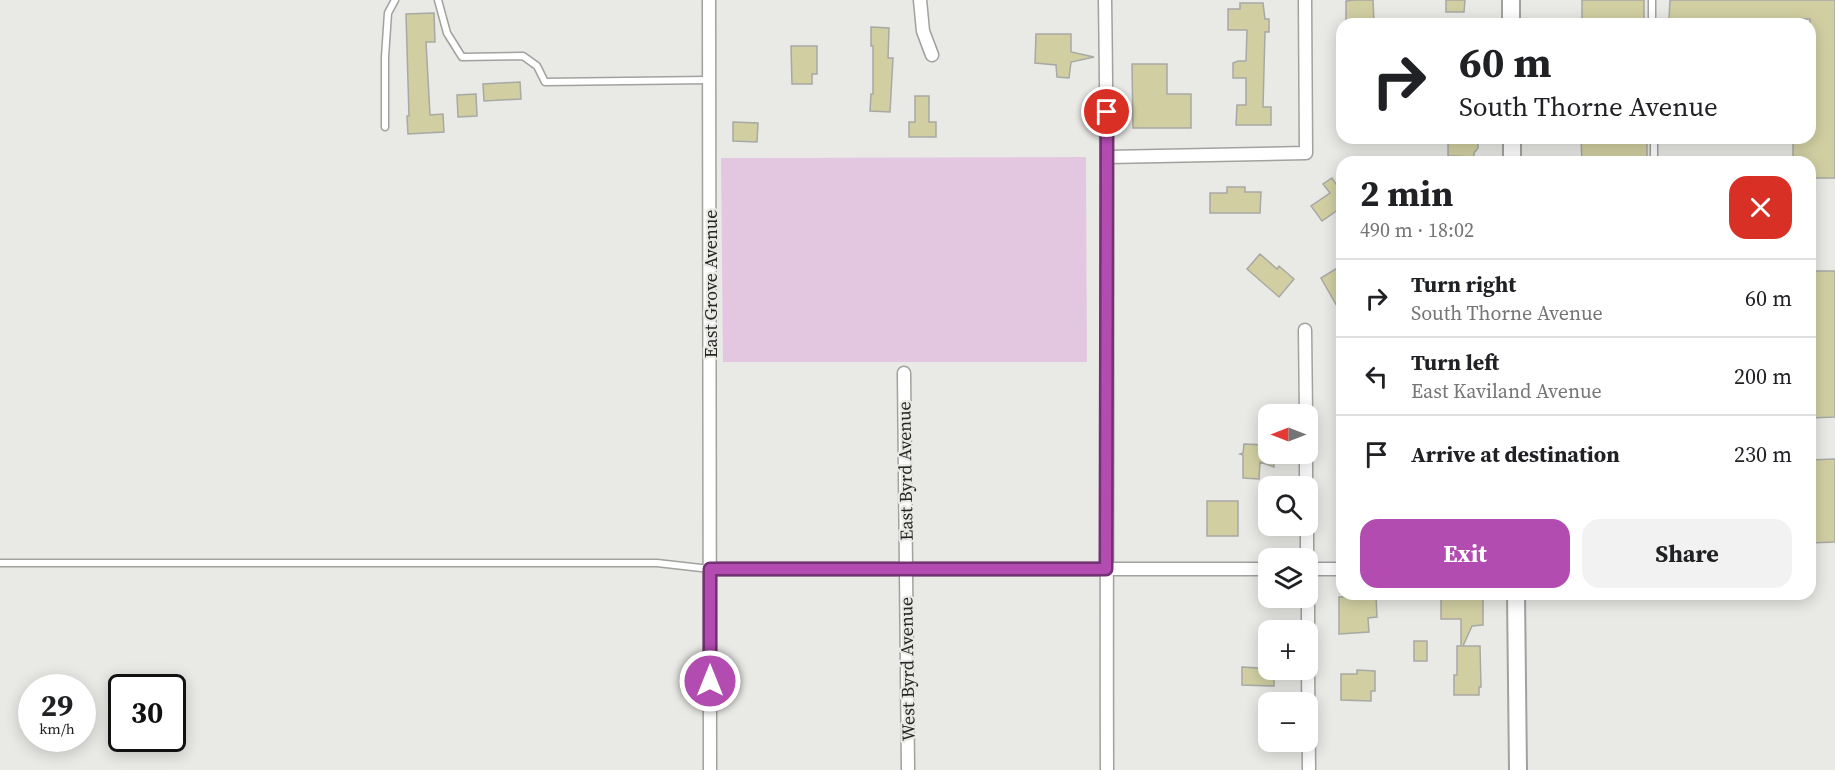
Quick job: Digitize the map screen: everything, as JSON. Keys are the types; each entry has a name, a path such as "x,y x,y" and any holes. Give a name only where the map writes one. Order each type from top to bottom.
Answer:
{"street":[{"name":"East Grove Avenue","path":"709,0 710,770"},
{"path":"920,0 923,31 932,55"},
{"path":"1105,0 1107,770"},
{"path":"1107,157 1306,153 1305,0"},
{"path":"1511,0 1511,18"},
{"path":"1305,330 1306,404"},
{"name":"East Byrd Avenue","path":"904,373 906,569"},
{"path":"710,569 1258,569"},
{"name":"West Byrd Avenue","path":"906,569 908,770"},
{"path":"1318,569 1336,569"},
{"path":"1516,600 1518,770"},
{"path":"1308,680 1309,770"}],"lane":[{"path":"385,127 388,13 395,0"},
{"path":"438,0 447,33 462,57 522,56 537,66 545,82 710,80"},
{"path":"1652,0 1652,18"},
{"path":"0,563 657,563 710,569"}],"shaded area":[{"path":"1086,157 1087,362 723,362 721,158"}],"building":[{"path":"1373,0 1374,18 1346,18 1346,1"},
{"path":"1446,0 1465,0 1464,12 1446,12"},
{"path":"1582,0 1644,0 1644,18 1582,18"},
{"path":"1670,0 1835,0 1835,178 1816,178 1816,156 1793,156 1793,144 1816,144 1816,18 1669,18"},
{"path":"1240,3 1263,3 1265,19 1269,19 1269,32 1265,32 1263,107 1271,107 1271,125 1236,125 1237,105 1246,105 1246,78 1233,78 1233,63 1246,61 1247,30 1228,30 1228,9 1240,9"},
{"path":"434,13 435,42 426,42 430,115 443,114 444,132 408,134 406,14"},
{"path":"871,27 889,28 888,58 893,58 890,112 870,111 871,94 873,94"},
{"path":"1036,34 1071,34 1071,52 1094,57 1071,62 1069,78 1057,77 1056,65 1035,63"},
{"path":"791,46 817,46 817,74 812,74 812,84 792,84"},
{"path":"1132,64 1167,64 1167,94 1191,94 1191,128 1133,128"},
{"path":"520,82 521,99 484,101 483,84"},
{"path":"476,94 477,116 458,117 457,95"},
{"path":"915,96 929,96 929,122 936,122 936,137 909,137 909,122 915,122"},
{"path":"733,122 758,123 757,142 733,141"},
{"path":"1448,144 1478,144 1474,156 1448,156"},
{"path":"1581,144 1647,144 1647,156 1582,156"},
{"path":"1332,178 1336,184 1336,211 1322,221 1311,206 1330,193 1323,184"},
{"path":"1227,187 1245,187 1245,192 1261,192 1260,213 1210,213 1210,193 1227,193"},
{"path":"1260,254 1277,269 1279,266 1294,279 1279,297 1247,269"},
{"path":"1336,269 1336,304 1321,278"},
{"path":"1816,271 1835,271 1835,417 1816,418"},
{"path":"1244,444 1258,445 1258,464 1260,464 1258,479 1243,478 1243,455 1240,454 1243,453"},
{"path":"1835,459 1835,542 1816,543 1816,460"},
{"path":"1207,501 1238,501 1238,536 1207,536"},
{"path":"1339,600 1376,600 1377,617 1368,618 1369,632 1339,634"},
{"path":"1441,600 1483,600 1483,625 1472,626 1463,646 1480,646 1481,687 1479,687 1479,695 1454,695 1457,646 1461,646 1461,619 1441,619"},
{"path":"1414,641 1427,641 1427,661 1414,661"},
{"path":"1242,667 1258,668 1258,680 1274,680 1274,686 1242,685"},
{"path":"1357,670 1375,671 1375,691 1371,691 1371,701 1341,700 1341,674 1357,674"}],"route":[{"path":"710,681 710,569 1106,569 1107,112"}]}
